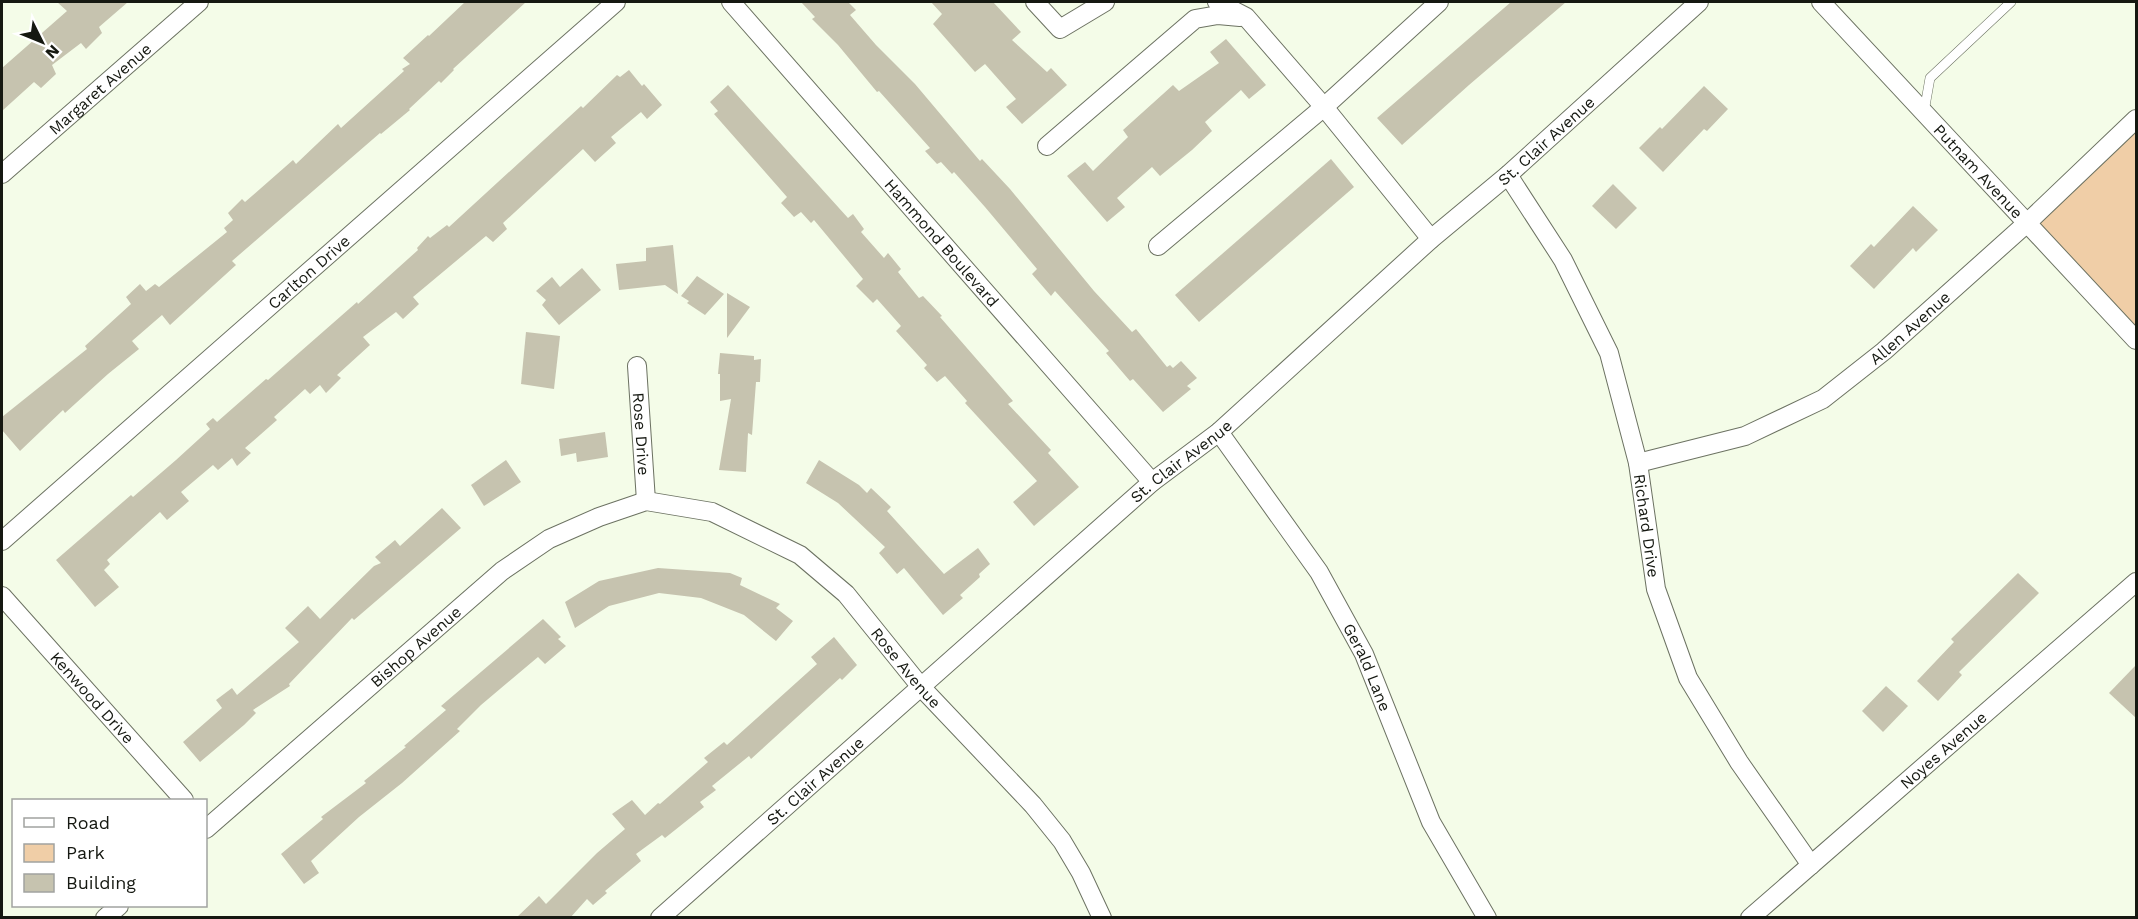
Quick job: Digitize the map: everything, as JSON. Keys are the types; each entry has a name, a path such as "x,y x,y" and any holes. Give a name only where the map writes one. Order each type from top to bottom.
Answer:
{"street":[{"name":"Margaret Avenue","path":"2,174 199,2"},
{"name":"Carlton Drive","path":"2,541 615,2"},
{"name":"Hammond Boulevard","path":"731,2 1152,482"},
{"path":"1035,2 1060,29 1105,2"},
{"path":"1217,2 1246,17 1324,107 1431,239"},
{"path":"1158,246 1324,107 1438,2"},
{"name":"St. Clair Avenue","path":"660,918 1152,482 1219,432 1431,239 1508,175 1699,2"},
{"name":"Putnam Avenue","path":"1821,2 2136,340"},
{"path":"1047,146 1195,19 1218,15 1246,17"},
{"name":"Allen Avenue","path":"1638,463 1745,436 1823,399 1884,351 2027,223 2136,119"},
{"name":"Richard Drive","path":"1508,175 1563,260 1609,353 1638,463 1656,589 1688,678 1739,762 1811,865"},
{"name":"Rose Drive","path":"637,366 646,501"},
{"name":"Gerald Lane","path":"1219,432 1319,572 1359,644 1431,822 1487,918"},
{"name":"Rose Avenue","path":"646,501 712,512 800,555 846,594 921,687 1032,805 1062,841 1081,873 1102,918"},
{"name":"Bishop Avenue","path":"207,826 502,571 549,539 599,517 646,501"},
{"name":"Noyes Avenue","path":"1750,918 2136,582"},
{"name":"Kenwood Drive","path":"2,596 182,799"},
{"path":"105,918 118,907"}],"lane":[{"path":"1924,112 1930,78 2012,2"}],"green space":[{"path":"2136,119 2136,340 2027,223"}],"building":[{"path":"57,2 128,2 99,27 102,33 86,49 81,43 52,65 56,74 41,88 34,82 2,111 2,68 67,11"},
{"path":"465,2 526,2 453,69 441,83 439,81 410,110 380,133 232,261 236,265 170,325 162,315 132,341 139,349 65,413 63,410 20,451 2,430 2,417 87,349 85,346 131,304 126,297 140,284 146,291 155,284 159,287 227,232 224,228 233,220 228,213 242,199 245,202 293,160 296,164 338,124 341,128 404,71 402,69 410,64 403,58"},
{"path":"801,2 848,2 856,10 850,15 915,84 980,161 982,159 1010,189 1094,291 1132,332 1136,329 1167,367 1170,365 1173,368 1181,361 1197,378 1187,386 1191,389 1163,412 1133,379 1130,381 1106,353 1109,351 1055,291 1051,296 1032,274 1037,269 985,207 954,172 952,174 941,162 937,164 925,151 930,148 812,19 815,17"},
{"path":"931,2 993,2 1021,32 1012,40 1047,72 1051,68 1067,85 1022,124 1006,107 1016,99 985,64 975,72 933,24 942,14"},
{"path":"1511,2 1566,2 1402,145 1377,118"},
{"path":"1226,39 1266,85 1249,99 1241,90 1205,122 1212,131 1192,150 1160,176 1152,167 1117,198 1125,207 1107,222 1067,176 1085,162 1093,171 1128,137 1123,130 1173,85 1179,91 1219,63 1210,52"},
{"path":"629,70 662,105 647,119 641,112 611,137 616,143 595,162 583,149 503,223 507,229 493,242 486,236 413,297 419,304 403,319 396,312 363,337 370,345 337,375 341,378 326,393 320,385 310,394 305,389 274,417 277,420 245,448 251,453 237,466 232,458 218,470 213,465 181,492 189,501 167,520 160,512 107,560 110,564 104,570 119,587 95,607 56,560 131,495 133,497 176,460 210,429 206,424 213,418 217,422 266,379 268,380 418,250 417,248 428,236 430,238 447,225 449,227 581,106 583,108 617,75 620,77"},
{"path":"728,85 848,218 853,214 864,229 861,232 884,258 888,253 901,269 898,272 919,298 923,296 942,316 940,317 1013,401 1008,404 1051,450 1048,453 1079,487 1034,526 1013,502 1037,481 965,403 967,401 945,376 937,382 924,368 927,365 896,331 901,326 877,299 873,303 856,286 863,279 814,220 811,223 801,212 794,217 781,203 787,197 714,114 718,111 710,102"},
{"path":"1704,86 1728,109 1707,131 1704,129 1663,172 1639,148 1660,127 1662,129"},
{"path":"1331,159 1354,187 1199,322 1175,295"},
{"path":"1613,184 1637,208 1616,229 1592,206"},
{"path":"1913,206 1938,230 1916,252 1913,248 1874,289 1850,266 1871,244 1874,247"},
{"path":"673,245 678,294 665,285 619,290 616,264 646,261 646,248"},
{"path":"582,268 601,290 559,325 542,305 546,300 536,291 552,277 560,287"},
{"path":"697,276 724,294 705,315 681,296"},
{"path":"727,293 750,307 727,338"},
{"path":"526,332 560,336 554,389 521,384"},
{"path":"720,353 754,356 754,360 761,359 760,382 756,382 752,435 748,433 746,472 719,470 731,399 720,401 720,374 718,374"},
{"path":"605,432 608,457 577,462 576,453 561,456 559,439"},
{"path":"506,460 521,482 484,506 471,485"},
{"path":"819,460 859,485 867,493 871,488 891,507 887,511 944,574 978,548 990,564 979,574 980,577 960,595 963,598 943,615 904,568 897,574 879,553 885,547 838,503 806,483"},
{"path":"442,508 461,528 354,620 352,618 289,684 290,686 253,710 256,713 244,725 200,762 183,742 222,708 216,700 232,688 237,695 299,642 285,628 308,606 320,619 374,566 381,563 375,557 395,540 400,546"},
{"path":"658,568 730,573 742,578 740,585 780,604 776,608 793,621 776,641 744,615 701,598 659,593 609,606 575,628 565,602 599,581"},
{"path":"2018,573 2039,593 1959,672 1962,675 1938,701 1917,681 1954,642 1951,639"},
{"path":"543,619 561,637 558,639 566,646 545,664 538,657 481,705 457,729 460,731 311,861 319,873 304,884 281,854 323,819 321,817 366,783 364,781 446,710 441,706"},
{"path":"834,637 857,665 751,759 749,756 712,786 716,790 700,802 704,807 665,838 662,835 636,854 641,861 605,891 607,893 593,905 587,899 570,918 516,918 539,896 546,904 597,853 625,829 612,814 632,800 645,815 658,803 660,804 708,762 704,758 724,742 727,745 817,664 811,657"},
{"path":"2136,665 2136,718 2109,693"},
{"path":"1886,686 1908,706 1883,732 1862,711"}]}
